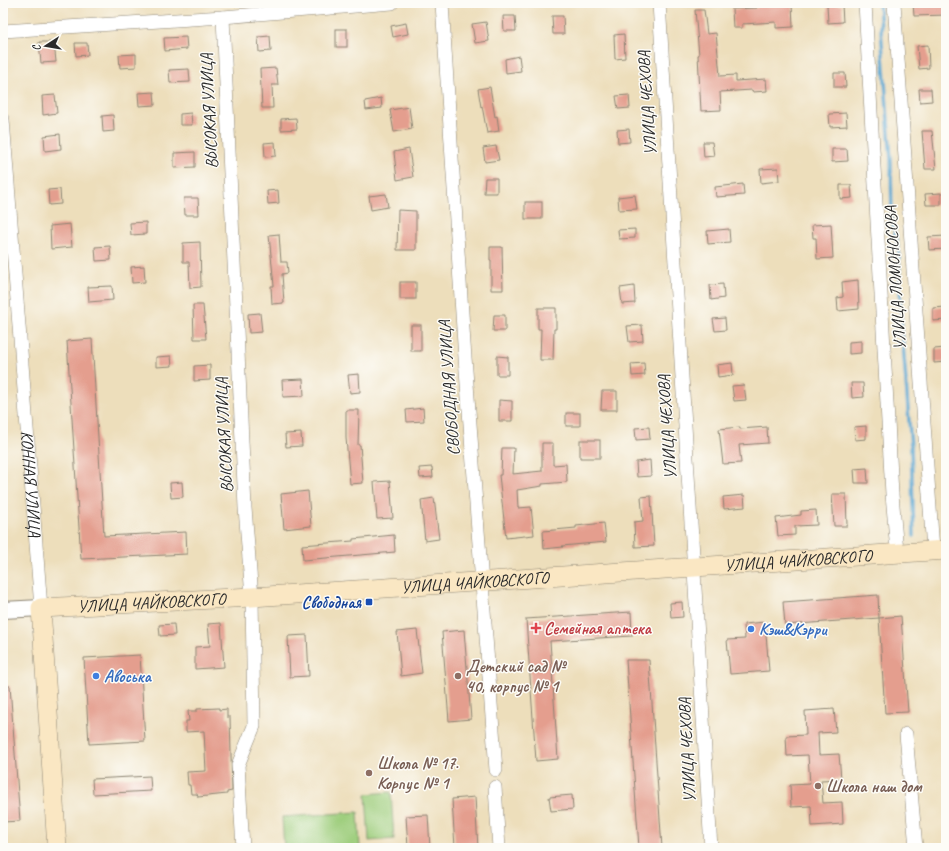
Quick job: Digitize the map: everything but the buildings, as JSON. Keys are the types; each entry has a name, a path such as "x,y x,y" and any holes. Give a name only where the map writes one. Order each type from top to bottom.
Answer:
{"main road":[{"name":"УЛИЦА ЧАЙКОВСКОГО","path":"41,608 252,597 482,580 939,550"},
{"name":"КОННАЯ УЛИЦА","path":"41,608 57,848"}],"street":[{"path":"3,31 223,17 392,3"},
{"name":"СВОБОДНАЯ УЛИЦА","path":"442,3 464,344 496,770"},
{"name":"УЛИЦА ЧЕХОВА","path":"659,3 711,848"},
{"path":"865,3 892,486 898,552"},
{"name":"УЛИЦА ЛОМОНОСОВА","path":"894,3 939,550"},
{"name":"ВЫСОКАЯ УЛИЦА","path":"223,17 245,500 252,597 254,726 238,765 243,848"},
{"name":"КОННАЯ УЛИЦА","path":"3,120 41,608"},
{"name":"УЛИЦА ЧАЙКОВСКОГО","path":"3,610 41,608"},
{"path":"906,734 916,848"},
{"path":"495,787 500,848"}],"green space":[{"path":"391,792 394,839 369,841 366,794"},
{"path":"358,812 360,848 284,848 282,817"}],"waterway":[{"path":"879,3 891,160 892,220 899,252 901,318 911,447 914,536"}],"place":[{"name":"Свободная","path":"369,602"},
{"name":"Семейная аптека","path":"536,628"},
{"name":"Кэш&Кэрри","path":"751,629"},
{"name":"Авоська","path":"96,676"},
{"name":"Детский сад № 40, корпус № 1","path":"458,676"},
{"name":"Школа № 17. Корпус № 1","path":"369,773"},
{"name":"Школа наш дом","path":"818,786"}]}
